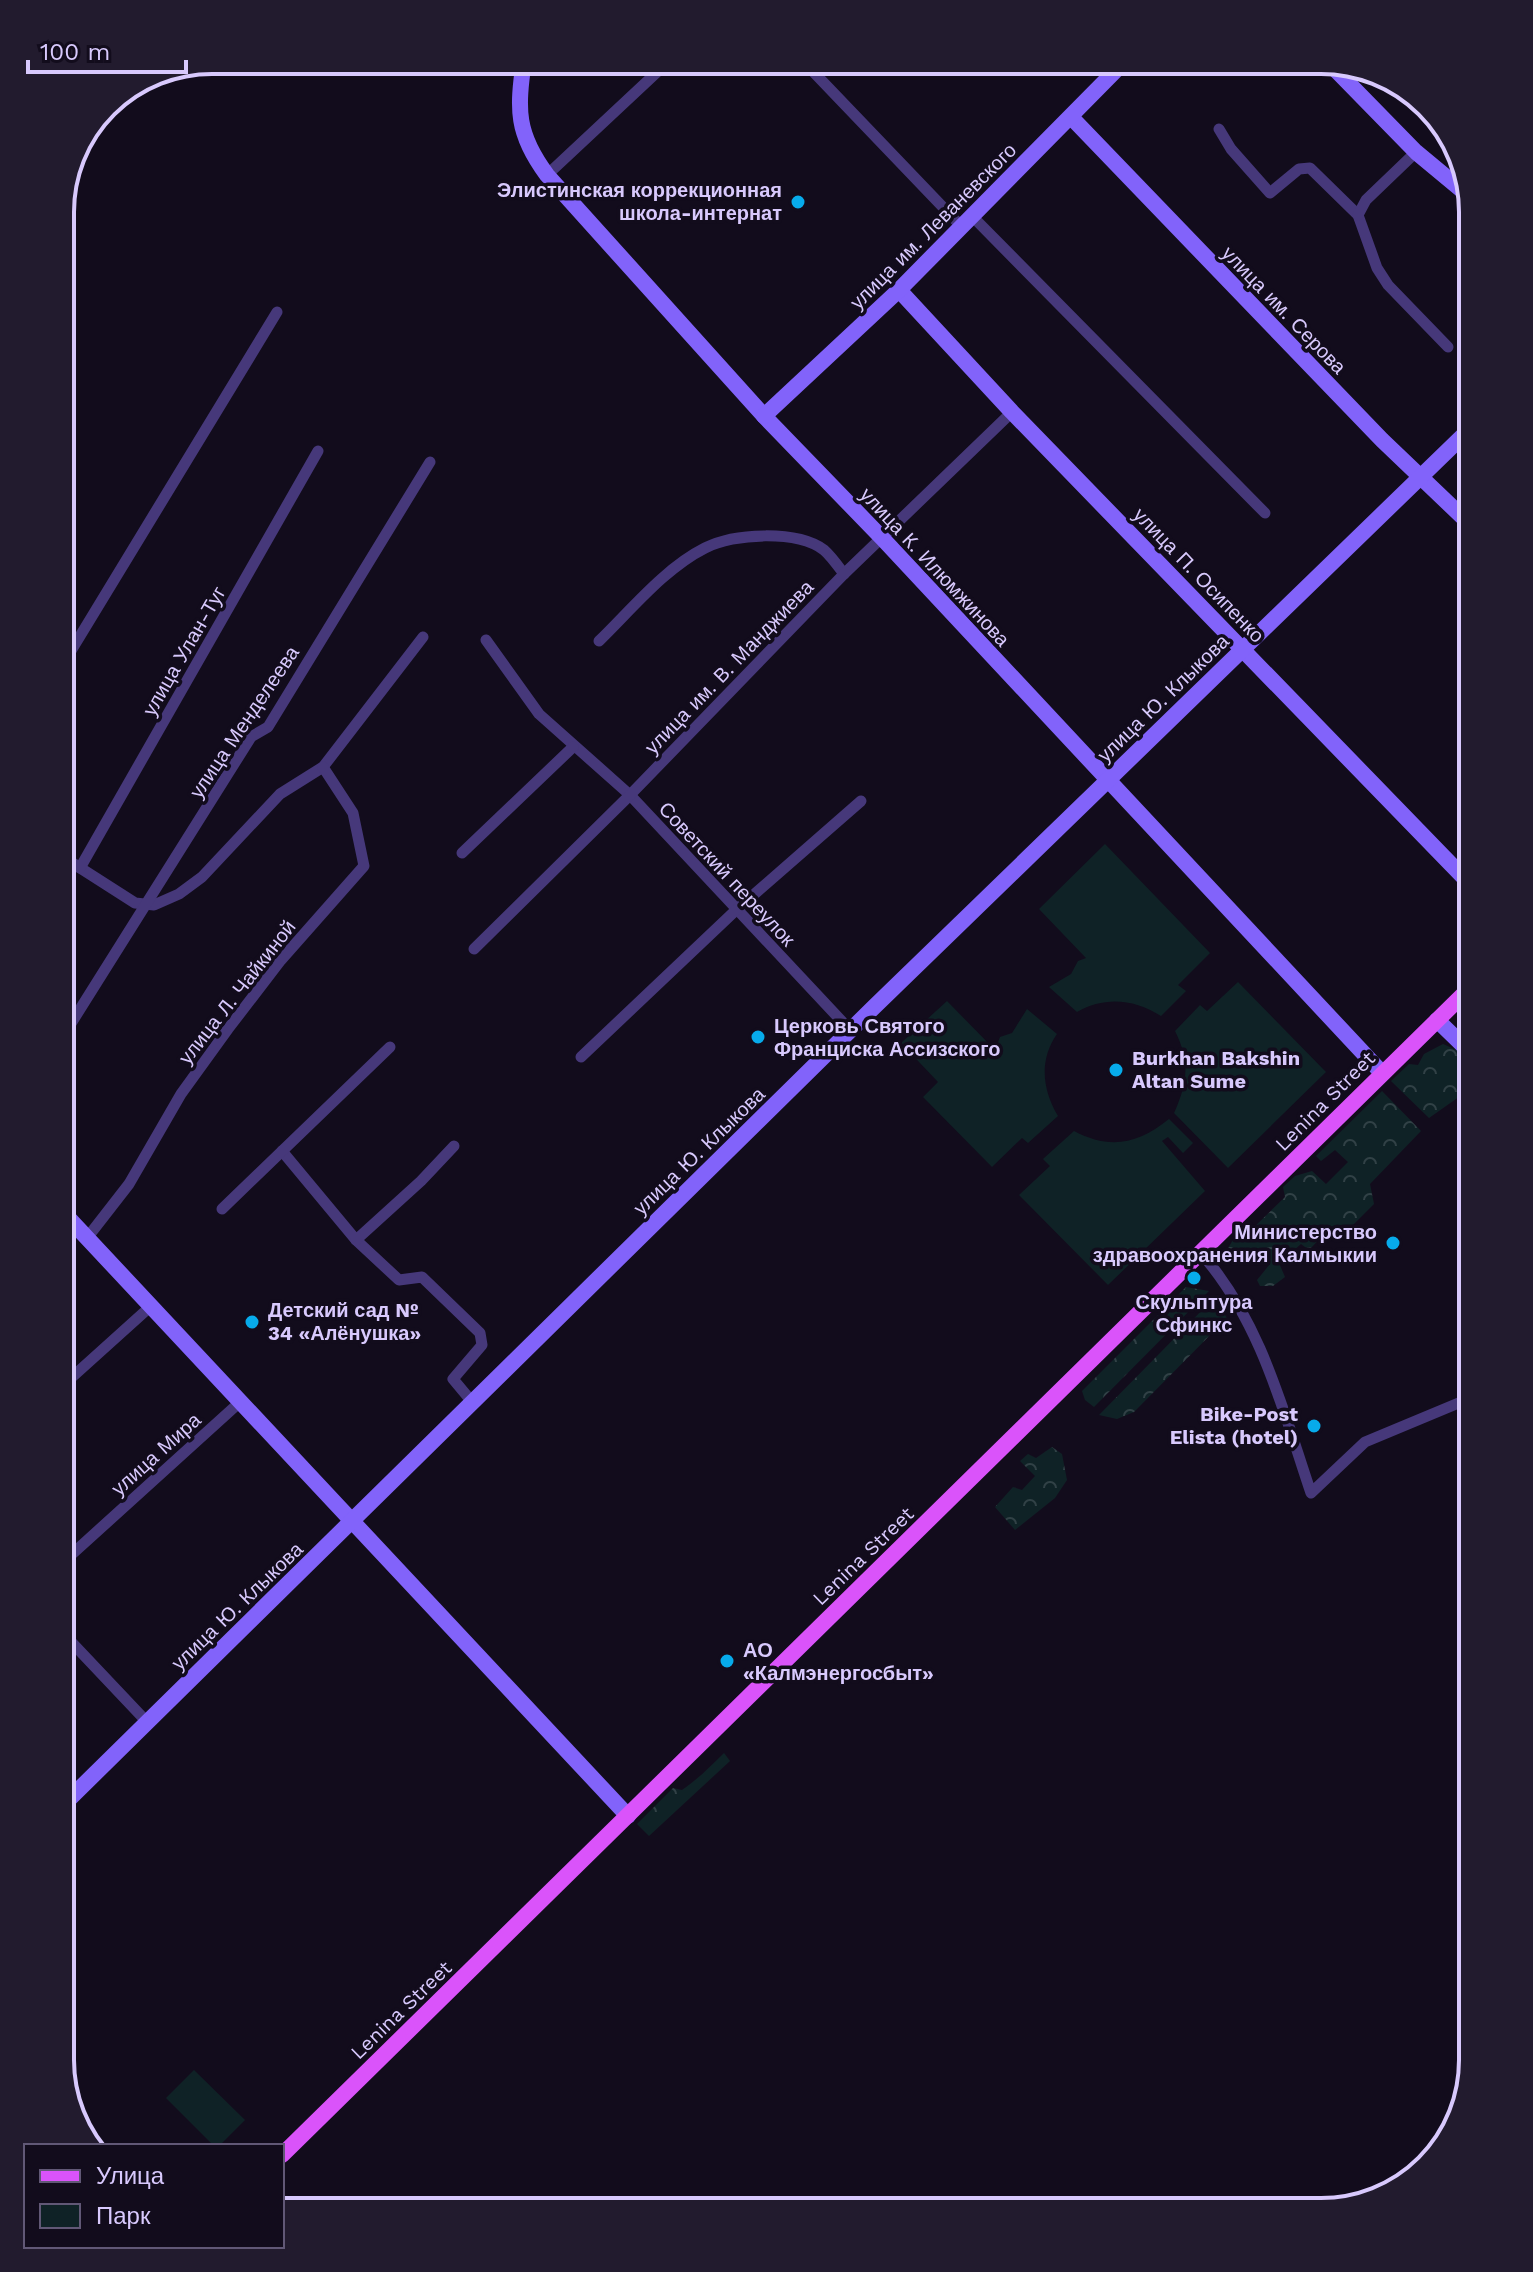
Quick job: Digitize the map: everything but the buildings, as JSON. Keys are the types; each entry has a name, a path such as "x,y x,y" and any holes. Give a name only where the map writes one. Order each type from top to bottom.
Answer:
{"main road":[{"name":"улица К. Илюмжинова","path":"522,74 518,106 520,126 531,152 547,175 764,416 883,539 1382,1073"},
{"name":"улица им. Леваневского","path":"764,416 899,290 1112,74"},
{"path":"1342,76 1416,152 1455,180"},
{"name":"улица им. Серова","path":"1071,117 1382,440 1422,474 1459,512"},
{"name":"улица П. Осипенко","path":"899,290 1012,412 1459,872"},
{"name":"улица Ю. Клыкова","path":"74,1794 850,1030 1459,439"},
{"name":"Lenina Street","path":"284,2153 1459,999"},
{"path":"1437,1020 1459,1041"},
{"path":"74,1224 628,1816"}],"street":[{"path":"547,175 655,74"},
{"path":"816,74 1265,513"},
{"path":"1219,129 1231,149 1270,193 1299,169 1310,168 1358,215 1377,268 1388,285 1448,347"},
{"path":"1358,215 1366,200 1416,152"},
{"path":"74,646 277,312"},
{"name":"улица им. В. Манджиева","path":"474,949 630,795 844,574 1012,412"},
{"name":"улица Улан-Туг","path":"80,868 318,451"},
{"name":"улица Менделеева","path":"74,1019 251,737 268,727 430,462"},
{"path":"599,641 686,560 708,546 760,536 798,538 824,550 844,574"},
{"path":"74,864 135,903 154,905 179,894 202,877 280,794 323,767 423,637"},
{"name":"Советский переулок","path":"486,640 539,714 630,795 735,911 850,1030"},
{"path":"462,853 573,747"},
{"name":"улица Л. Чайкиной","path":"87,1238 129,1184 181,1094 228,1029 281,960 364,866 353,813 323,767"},
{"path":"581,1057 735,911 861,801"},
{"path":"222,1209 390,1047"},
{"path":"356,1240 421,1181 454,1146"},
{"path":"282,1151 356,1240 399,1280 422,1277 480,1333 482,1345 453,1379 473,1403"},
{"path":"1200,1252 1224,1279 1268,1366 1311,1493 1365,1442 1459,1403"},
{"path":"74,1375 151,1306"},
{"name":"улица Мира","path":"74,1552 240,1402"},
{"path":"74,1645 147,1722"}],"green space":[{"path":"1105,844 1210,953 1178,985 1186,991 1161,1016 1140,1006 1119,1002 1098,1003 1077,1012 1049,987 1071,974 1078,961 1086,958 1039,909"},
{"path":"1238,982 1326,1072 1228,1168 1174,1113 1185,1072 1183,1052 1175,1031 1200,1005 1207,1011"},
{"path":"947,1001 995,1050 1000,1037 1012,1033 1027,1009 1057,1034 1047,1054 1045,1075 1058,1116 1028,1143 1022,1138 992,1167 923,1097 938,1082 901,1043"},
{"path":"1443,1044 1459,1051 1459,1097 1429,1118 1391,1081 1409,1064 1418,1065 1424,1054"},
{"path":"1382,1091 1421,1131 1370,1184 1374,1204 1342,1236 1332,1226 1309,1250 1301,1244 1279,1263 1285,1277 1273,1286 1260,1286 1257,1280 1270,1264 1268,1254 1234,1258 1227,1250 1237,1233 1247,1234 1285,1197 1283,1187 1295,1176 1312,1171 1326,1184 1348,1162 1335,1150 1321,1161 1316,1156"},
{"path":"1169,1119 1193,1143 1183,1153 1168,1137 1162,1141 1205,1191 1108,1285 1019,1195 1050,1166 1043,1159 1074,1131 1100,1141 1123,1142 1146,1134"},
{"path":"1186,1287 1209,1291 1094,1407 1085,1400 1082,1391"},
{"path":"1214,1298 1227,1318 1134,1412 1117,1419 1099,1415"},
{"path":"1052,1447 1062,1454 1067,1480 1055,1498 1015,1530 995,1507 1013,1487 1022,1490 1035,1476 1020,1461 1028,1454 1036,1458"},
{"path":"724,1753 730,1761 649,1836 637,1824 673,1788 682,1790"},
{"path":"194,2070 245,2120 221,2144 212,2144 166,2098"}],"place":[{"name":"Элистинская коррекционная школа-интернат","path":"798,202"},
{"name":"Церковь Святого Франциска Ассизского","path":"758,1037"},
{"name":"Burkhan Bakshin Altan Sume","path":"1116,1070"},
{"name":"Министерство здравоохранения Калмыкии","path":"1393,1243"},
{"name":"Скульптура Сфинкс","path":"1194,1278"},
{"name":"Детский сад № 34 «Алёнушка»","path":"252,1322"},
{"name":"Bike-Post Elista (hotel)","path":"1314,1426"},
{"name":"АО «Калмэнергосбыт»","path":"727,1661"}]}
